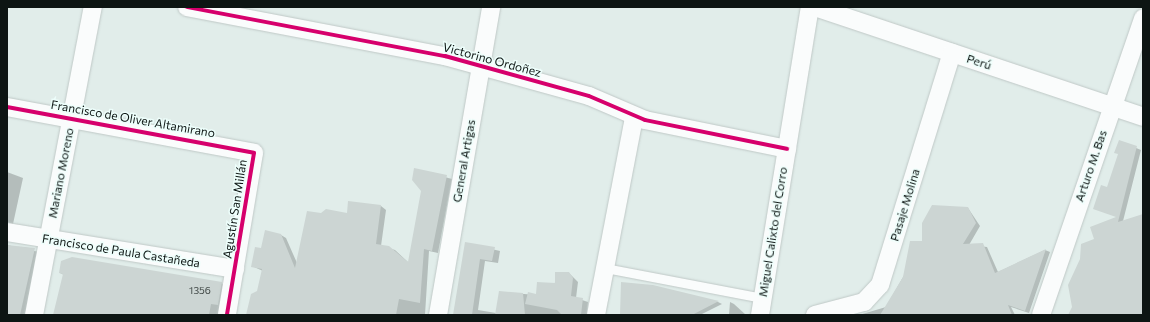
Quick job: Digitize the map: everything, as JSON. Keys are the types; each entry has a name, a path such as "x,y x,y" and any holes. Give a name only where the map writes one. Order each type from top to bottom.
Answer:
{"street":[{"name":"Mariano Moreno","path":"34,315 93,7"},
{"name":"Victorino Ordoñez","path":"187,7 445,56 480,67 589,96 634,117 787,149"},
{"name":"General Artigas","path":"438,315 491,7"},
{"name":"Miguel Calixto del Corro","path":"762,306 810,7"},
{"name":"Perú","path":"816,7 1143,117"},
{"name":"Arturo M. Bas","path":"1041,315 1111,106 1143,18"},
{"name":"Pasaje Molina","path":"815,315 864,302 880,285 952,53"},
{"name":"Francisco de Oliver Altamirano","path":"7,107 254,153"},
{"path":"596,315 634,117"},
{"name":"Agustín San Millán","path":"227,315 254,153"},
{"name":"Francisco de Paula Castañeda","path":"7,232 48,240 235,269"}],"lane":[{"path":"605,268 762,306"}],"building":[{"path":"1119,140 1137,146 1118,222 1143,214 1143,315 1068,315 1072,307 1068,285 1080,259 1081,244 1094,239 1090,227 1116,217 1093,209 1101,185 1107,187 1118,154 1114,153"},
{"path":"414,168 447,175 432,251 424,249 420,303 399,299 396,315 246,315 251,294 257,291 262,269 251,267 255,247 261,248 265,230 281,234 295,268 307,211 321,213 326,209 347,213 348,201 381,205 376,244 389,246 408,262 421,191 412,180"},
{"path":"932,205 968,207 976,223 963,244 983,243 995,273 1046,249 1025,311 1008,305 1012,315 880,315 903,277 910,241 922,241 922,223"},
{"path":"465,242 495,247 492,261 480,259 472,315 453,315"},
{"path":"7,245 35,248 20,315 7,315"},
{"path":"72,257 222,282 218,305 211,304 209,315 53,315 63,274 59,273 61,261"},
{"path":"555,272 569,272 573,278 571,296 583,298 581,315 561,314 557,310 525,304 528,292 536,294 537,282 555,283"},
{"path":"621,282 653,285 719,301 692,315 620,315"},
{"path":"499,291 523,293 525,315 495,315"}],"cycle path":[{"path":"187,7 445,56 589,96 645,120 787,149"},
{"path":"7,107 254,153 227,315"}]}
